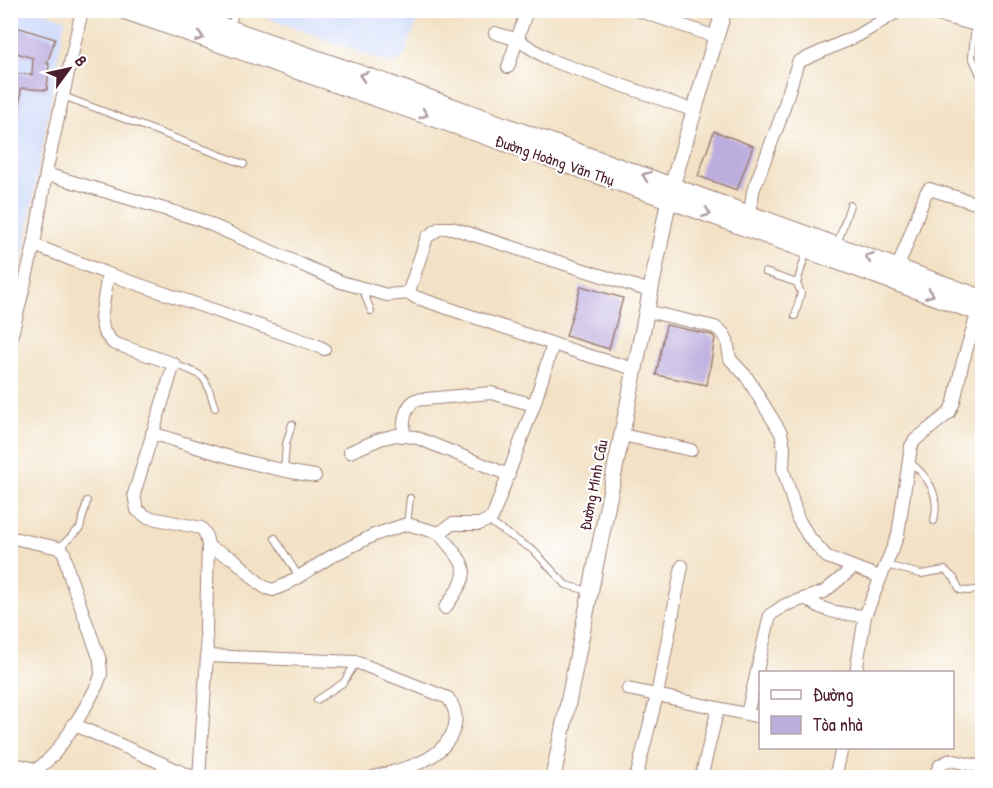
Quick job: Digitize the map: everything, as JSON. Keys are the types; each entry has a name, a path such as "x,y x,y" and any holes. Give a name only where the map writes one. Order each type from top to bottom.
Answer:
{"main road":[{"name":"Đường Hoàng Văn Thụ","path":"125,10 390,94 670,192 808,250 903,274"},
{"name":"Đường Hoàng Văn Thụ","path":"174,10 390,94"},
{"name":"Đường Hoàng Văn Thụ","path":"670,192 750,214 837,245 981,308"}],"street":[{"path":"11,337 34,245 46,174 82,10"},
{"path":"508,67 527,10"},
{"path":"637,10 716,37"},
{"name":"Đường Minh Cầu","path":"553,777 670,192 724,10"},
{"path":"750,214 753,191 780,120 798,62 859,35 900,10"},
{"path":"927,11 979,24"},
{"path":"495,33 518,40 550,60 695,111"},
{"path":"46,174 198,219 341,282 387,296 410,293 415,297 553,344 635,369"},
{"path":"903,274 929,189 982,205"},
{"path":"410,293 427,237 440,228 452,228 650,291"},
{"path":"34,245 108,274 324,349"},
{"path":"73,724 197,777 207,656 208,547 206,533 201,528 147,517 136,510 134,494 174,364 113,343 104,332 101,318 108,274"},
{"path":"856,671 865,616 898,535 911,446 915,440 949,413 981,308"},
{"path":"646,311 715,327 723,333 727,340 730,359 747,376 781,433 784,447 783,469 798,519 809,537 827,557 880,577"},
{"path":"439,533 452,525 488,521 492,518 534,405 553,344"},
{"path":"403,436 405,414 408,406 415,400 491,393 534,405"},
{"path":"152,433 235,459 315,476"},
{"path":"350,452 396,435 415,437 509,475"},
{"path":"622,435 691,450"},
{"path":"208,547 234,559 266,588 273,590 374,535 407,524 439,533 464,565 465,574 460,587 445,608"},
{"path":"10,763 33,773 51,758 90,698 101,675 100,660 69,574 64,552 59,548 12,537"},
{"path":"636,777 657,695 681,566"},
{"path":"747,714 770,615 785,605 824,592 852,568"},
{"path":"807,599 818,608 865,616"},
{"path":"207,656 356,662 448,698 455,712 455,726 451,739 441,750 420,763 370,777"},
{"path":"628,689 759,717"},
{"path":"701,777 718,708"},
{"path":"835,777 842,749"},
{"path":"934,777 940,765 950,760 982,767"}],"lane":[{"path":"230,30 236,10"},
{"path":"979,24 972,57 982,80"},
{"path":"63,96 244,164"},
{"path":"837,245 850,205"},
{"path":"795,316 801,293 797,283 808,250"},
{"path":"765,272 797,283"},
{"path":"362,288 371,311"},
{"path":"174,364 197,373 205,379 215,408"},
{"path":"284,471 286,444 292,424"},
{"path":"909,462 922,471 934,494 937,509 934,521"},
{"path":"407,524 411,498"},
{"path":"59,548 80,528 87,501"},
{"path":"488,521 534,551 566,585 590,591"},
{"path":"275,537 299,577"},
{"path":"886,565 921,574 945,570 954,578 960,590 982,589"},
{"path":"317,700 343,683 356,662"}],"shaded area":[{"path":"247,10 420,11 405,55 394,65"},
{"path":"11,11 42,11 65,19 11,326"}],"building":[{"path":"10,25 55,39 47,64 49,64 47,90 21,88 17,145 10,145 10,73 32,75 33,58 10,51"},
{"path":"714,131 753,146 737,190 698,176"},
{"path":"581,286 623,298 609,349 566,336"},
{"path":"666,325 712,335 715,338 707,385 656,375"}]}
